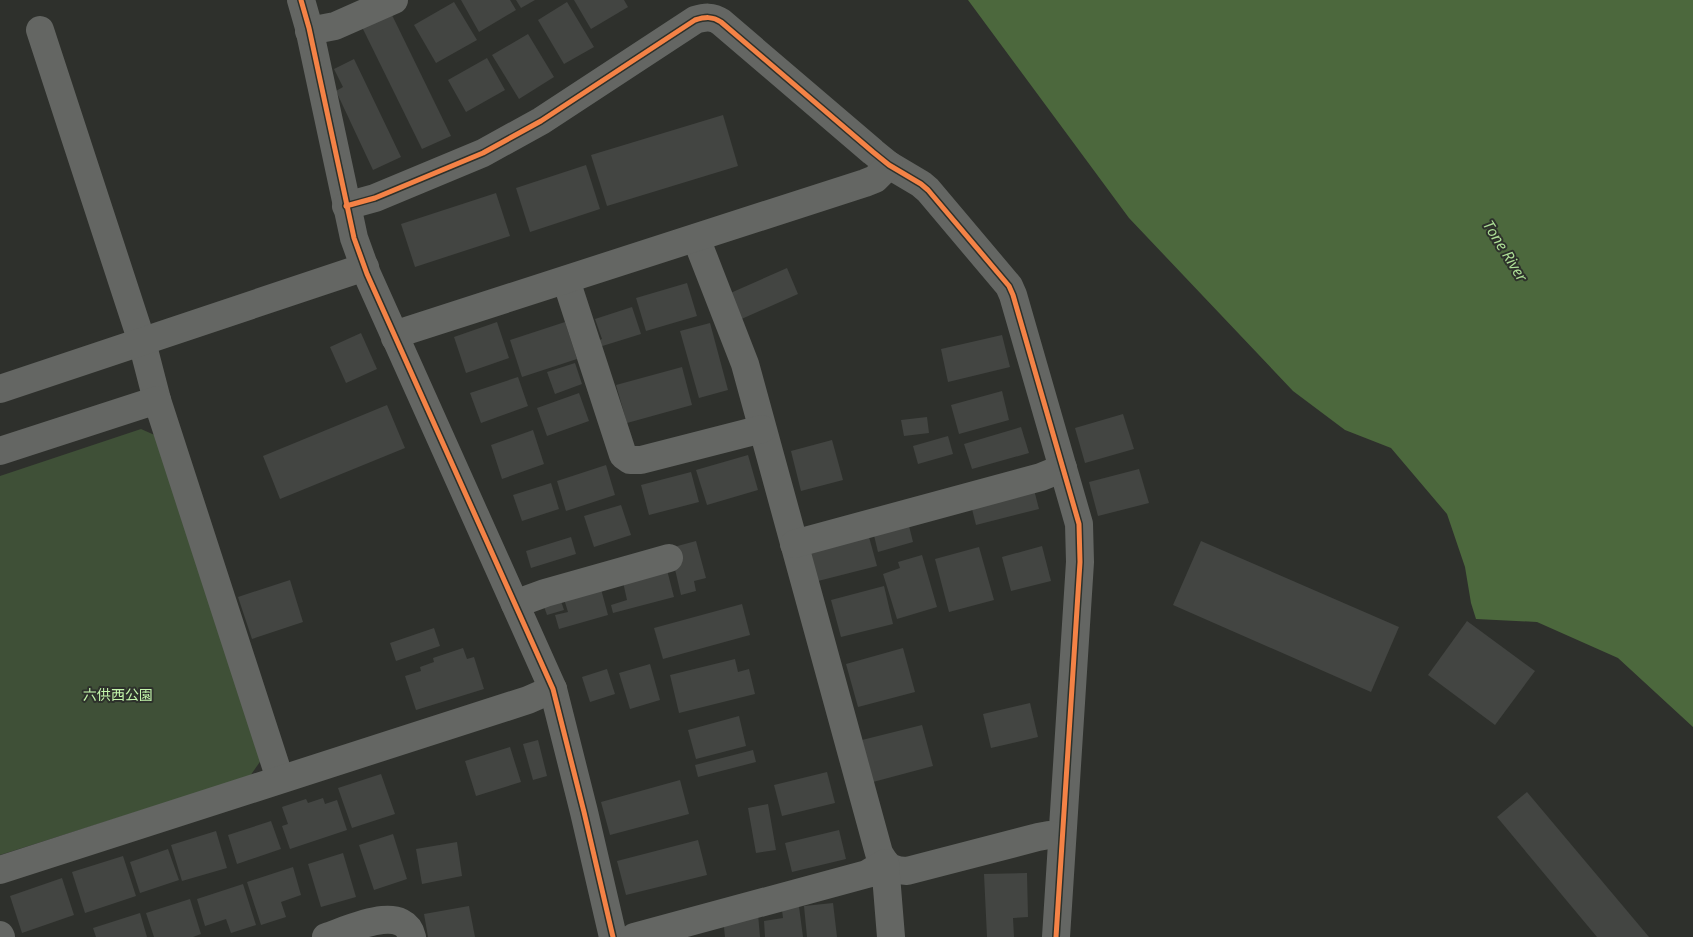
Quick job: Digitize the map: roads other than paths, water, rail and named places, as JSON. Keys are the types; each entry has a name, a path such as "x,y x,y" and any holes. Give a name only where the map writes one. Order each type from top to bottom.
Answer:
{"street":[{"path":"301,0 354,238 364,267 553,689 613,937"},
{"path":"309,31 335,26 394,0"},
{"path":"346,206 375,198 483,153 541,120 695,20 709,17 716,18 721,22 889,165 928,190 1009,286 1080,524 1081,543 1056,937"},
{"path":"40,30 142,342 157,400 280,779"},
{"path":"396,338 406,330 865,183 875,179 889,165"},
{"path":"696,238 745,364 879,853 886,863 895,870 907,871 1038,837 1048,835 1061,837"},
{"path":"0,389 364,267"},
{"path":"566,280 623,455 630,460 641,460 762,430"},
{"path":"0,451 157,400"},
{"path":"794,544 1040,477 1063,468"},
{"path":"515,604 545,593 669,558"},
{"path":"0,870 528,700 553,689"},
{"path":"634,937 867,874 886,863"},
{"path":"886,863 891,937"},
{"path":"326,937 384,918 395,919 404,923 412,937"}],"water":[{"name":"Tone River","path":"968,0 1693,0 1693,727 1618,658 1537,622 1476,619 1471,603 1465,567 1447,514 1391,448 1345,430 1293,391 1129,218"}],"park label":[{"name":"六供西公園","path":"118,695"}]}
